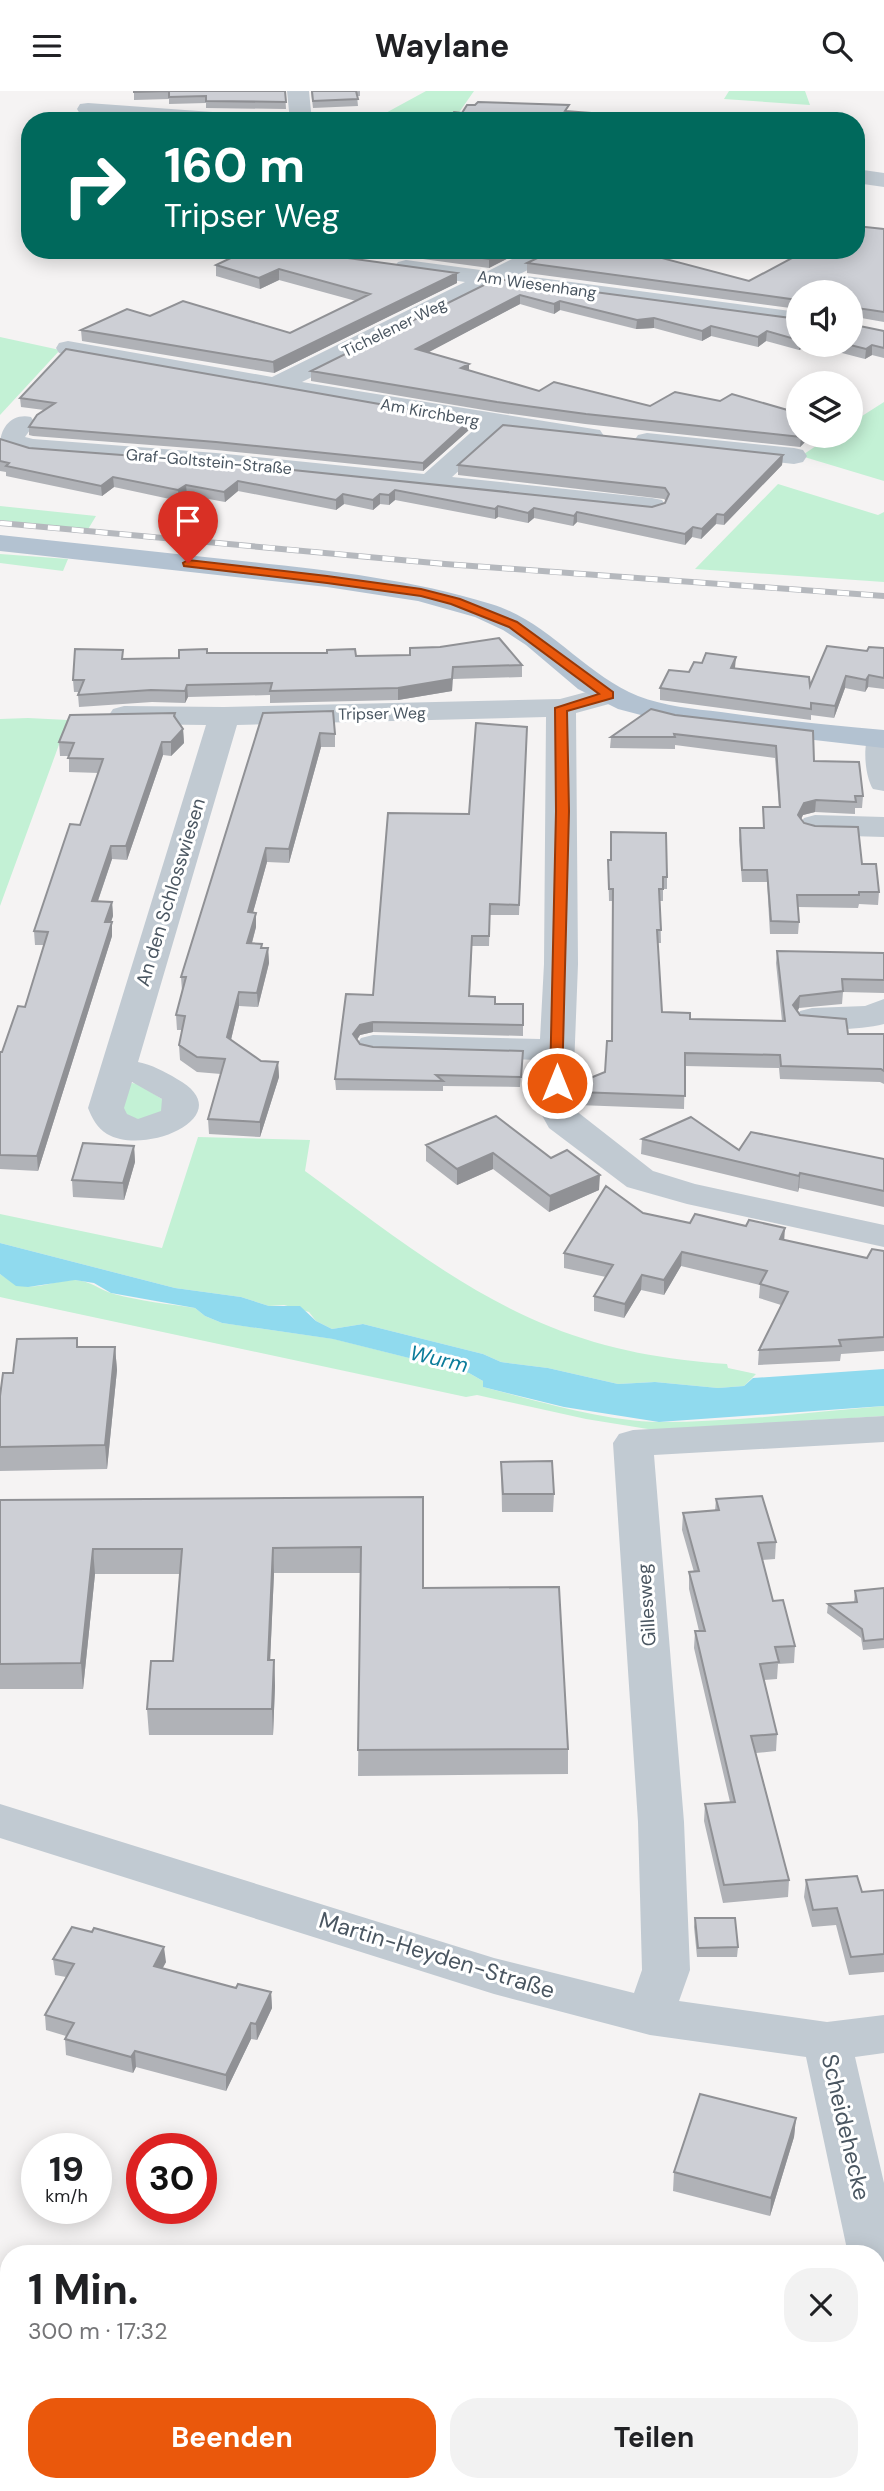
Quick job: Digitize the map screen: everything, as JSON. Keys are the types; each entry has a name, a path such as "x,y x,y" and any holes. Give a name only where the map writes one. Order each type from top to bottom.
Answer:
{"main road":[{"path":"0,543 327,579 421,593 485,611 513,624 609,695 629,703 675,715 882,739"}],"street":[{"path":"298,91 300,112"},
{"path":"88,109 130,112"},
{"path":"865,177 884,180"},
{"name":"Tichelener Weg","path":"276,385 532,259"},
{"name":"Am Wiesenhang","path":"386,264 786,317"},
{"name":"Am Kirchberg","path":"68,348 496,423 794,456"},
{"name":"Graf-Goltstein-Straße","path":"22,423 9,440 30,447 210,460 652,506"},
{"path":"432,482 496,423"},
{"name":"Tripser Weg","path":"93,716 224,716 561,708 609,695"},
{"path":"561,708 561,964 556,1050 557,1110 562,1120 640,1179 687,1193 884,1236"},
{"name":"An den Schlosswiesen","path":"120,1069 148,963 224,716"},
{"path":"882,739 884,782"},
{"path":"814,825 884,827"},
{"path":"812,1018 873,1016 884,1009"},
{"path":"373,1045 556,1050"},
{"name":"Gillesweg","path":"650,2016 666,1971 661,1822 633,1443 884,1429"},
{"name":"Martin-Heyden-Straße","path":"0,1821 495,1976 650,2016 827,2041 884,2034"},
{"name":"Scheidehecke","path":"827,2041 872,2245"}],"green space":[{"path":"426,91 474,91 459,112 388,112"},
{"path":"729,91 805,91 810,105 724,99"},
{"path":"0,337 60,350 0,415"},
{"path":"884,402 884,481 801,456 813,448 863,448 863,415"},
{"path":"778,484 878,515 884,512 884,582 695,569"},
{"path":"0,506 96,516 87,531 0,520"},
{"path":"0,554 68,559 63,571 0,563"},
{"path":"0,719 68,720 0,906"},
{"path":"132,1083 165,1101 164,1111 144,1119 133,1118 123,1112 127,1085"},
{"path":"198,1137 310,1140 305,1171 454,1277 518,1312 572,1335 616,1348 660,1357 727,1364 728,1368 756,1374 744,1386 718,1388 655,1382 618,1384 548,1368 501,1362 483,1354 363,1324 332,1329 316,1321 309,1312 284,1305 269,1306 241,1297 175,1288 0,1243 0,1214 162,1248"},
{"path":"0,1274 19,1285 27,1286 84,1281 124,1296 195,1308 205,1316 222,1323 334,1339 469,1373 483,1381 483,1387 616,1418 661,1422 716,1420 884,1406 884,1416 654,1430 586,1419 477,1395 466,1397 0,1297"}],"water":[{"name":"Wurm","path":"0,1243 175,1288 241,1297 269,1306 300,1306 316,1321 332,1329 363,1324 483,1354 501,1362 548,1368 618,1384 655,1382 718,1388 744,1386 753,1378 884,1369 884,1406 659,1422 564,1407 483,1387 483,1381 469,1373 333,1339 222,1323 205,1316 195,1308 111,1293 94,1283 75,1280 28,1287 16,1286 0,1274"}],"building":[{"path":"169,91 285,91 286,102 206,101 206,96 169,97"},
{"path":"312,91 356,91 358,99 313,101"},
{"path":"478,102 569,105 565,111 578,112 463,112 467,105 475,105"},
{"path":"865,227 884,229 884,312 863,309 863,280 786,280 786,298 527,263 535,259 665,259 749,281 790,259 865,259"},
{"path":"229,259 355,259 457,273 273,362 81,330 127,309 150,316 183,301 290,333 370,294 279,269 259,278 216,265"},
{"path":"496,279 786,317 786,337 767,331 758,337 711,326 702,331 654,318 637,320 560,301 554,304 520,295 416,349 469,364 461,368 539,391 554,382 650,406 675,392 720,401 732,394 786,410 786,435 497,402 311,371"},
{"path":"863,327 884,331 884,348 872,345 863,348"},
{"path":"66,349 470,420 423,463 29,427 37,415 55,403 20,398"},
{"path":"503,425 783,455 724,515 717,514 702,529 693,527 685,534 577,512 574,516 534,508 528,513 395,490 389,495 380,494 373,500 343,494 336,500 238,481 224,492 186,485 178,490 113,477 101,486 6,466 9,463 0,461 0,439 29,448 215,462 652,507 665,503 669,494 665,488 458,465"},
{"path":"499,638 522,665 453,667 452,679 398,688 270,691 272,683 187,685 185,691 151,690 78,695 84,680 73,680 75,649 123,650 122,659 179,658 179,650 207,649 207,653 327,653 327,650 355,649 356,656 410,655 410,648 440,647"},
{"path":"827,646 867,651 869,647 884,648 884,678 869,675 866,680 846,676 835,706 811,703 811,709 660,688 669,670 689,672 694,662 702,663 706,653 736,657 731,668 809,677 810,686"},
{"path":"651,709 675,715 813,731 814,761 859,762 863,796 855,796 856,802 816,800 804,803 798,815 804,823 815,826 858,827 862,864 876,864 879,892 859,892 859,895 797,895 799,922 771,921 767,870 742,870 740,828 764,828 763,807 780,807 776,746 674,734 675,737 611,737"},
{"path":"333,711 335,734 320,733 289,849 266,848 248,912 256,913 247,943 262,944 261,948 268,948 257,993 239,992 227,1037 261,1061 278,1062 260,1122 208,1119 225,1059 197,1057 179,1045 185,1016 176,1015 186,977 181,977 263,713"},
{"path":"175,713 174,716 183,729 171,742 162,742 126,846 111,846 92,901 112,902 105,922 112,922 37,1156 0,1155 0,1052 18,1006 25,1007 48,932 34,931 70,824 80,825 103,759 68,758 74,743 59,742 70,715"},
{"path":"476,723 527,727 519,905 490,904 489,936 472,936 469,996 495,997 495,1004 523,1004 523,1025 373,1022 360,1025 353,1034 360,1044 373,1047 523,1051 521,1077 436,1075 443,1081 335,1079 346,994 373,995 388,813 469,814"},
{"path":"611,832 666,833 667,877 663,877 663,889 659,889 661,930 657,930 662,1012 690,1013 690,1019 785,1021 777,951 884,953 884,980 842,979 843,991 800,996 793,1005 800,1015 846,1019 848,1034 884,1034 884,1071 781,1066 780,1055 685,1053 685,1096 578,1092 578,1083 605,1072 607,1041 612,1041 613,889 609,889 608,860 611,860"},
{"path":"496,1116 551,1158 567,1150 600,1175 550,1196 493,1153 457,1169 426,1145"},
{"path":"691,1117 739,1150 751,1132 884,1159 884,1191 800,1173 799,1176 642,1139"},
{"path":"83,1143 134,1146 123,1183 72,1180"},
{"path":"606,1186 643,1213 690,1223 695,1214 746,1226 749,1220 785,1228 780,1239 867,1258 872,1249 884,1251 884,1337 839,1340 841,1346 759,1350 788,1292 760,1284 767,1271 682,1252 664,1280 642,1275 625,1304 594,1296 613,1265 564,1253"},
{"path":"77,1338 77,1347 115,1347 105,1445 0,1447 3,1373 13,1373 17,1339"},
{"path":"552,1461 554,1494 503,1494 501,1462"},
{"path":"762,1496 776,1542 758,1543 773,1601 783,1600 795,1646 775,1647 779,1662 760,1664 777,1734 751,1736 789,1880 724,1885 705,1804 735,1802 695,1631 705,1631 689,1572 699,1571 683,1513 719,1510 716,1499"},
{"path":"423,1497 423,1588 559,1587 568,1749 358,1750 361,1547 273,1548 268,1660 274,1660 272,1709 147,1709 151,1661 173,1661 182,1549 93,1549 81,1663 0,1664 0,1500"},
{"path":"884,1588 884,1639 864,1641 862,1629 828,1604 857,1602 855,1591"},
{"path":"857,1876 862,1892 884,1890 884,1954 851,1957 837,1908 813,1910 806,1880"},
{"path":"695,1918 735,1918 738,1947 698,1948"},
{"path":"72,1927 92,1932 94,1928 164,1947 154,1966 236,1988 238,1984 271,1992 256,2024 251,2023 226,2075 135,2051 131,2057 65,2039 74,2023 45,2015 74,1964 53,1959"},
{"path":"700,2094 796,2118 771,2198 674,2172"}],"railway":[{"path":"0,523 445,564 884,596"}],"route":[{"path":"188,563 421,593 485,611 536,639 568,667 609,695 561,708 563,811 557,1083"}]}
